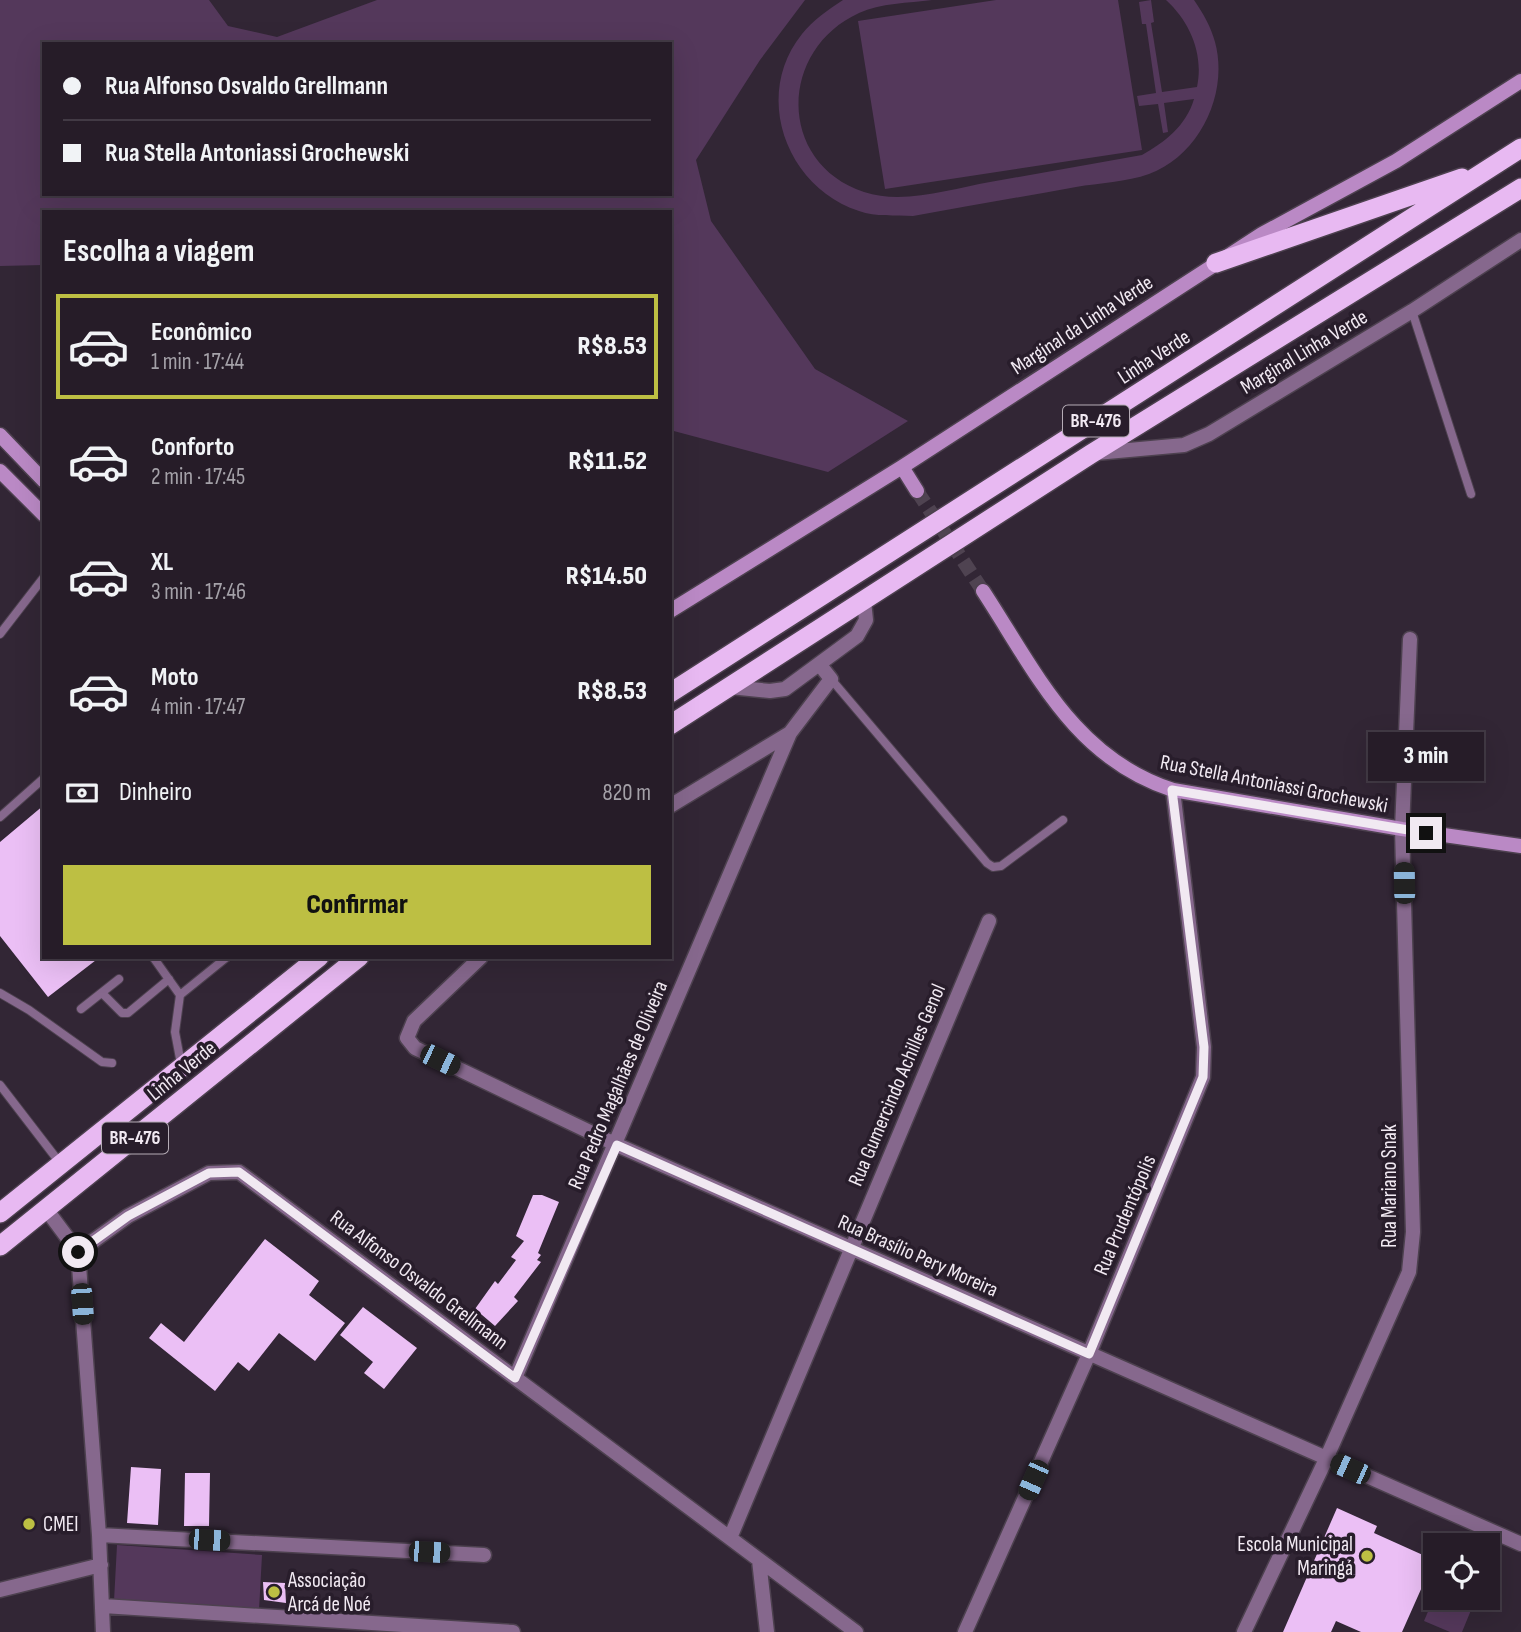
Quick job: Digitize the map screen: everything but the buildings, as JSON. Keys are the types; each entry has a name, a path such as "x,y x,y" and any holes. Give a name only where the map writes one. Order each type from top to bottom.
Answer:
{"highway":[{"name":"Linha Verde","path":"672,692 1521,148"},
{"path":"1216,263 1492,168"},
{"name":"BR-476","path":"672,724 1091,454 1521,189"},
{"path":"255,1008 294,959"},
{"name":"Linha Verde","path":"0,1213 316,959"},
{"name":"Linha Verde","path":"0,1246 357,959"}],"main road":[{"name":"Marginal da Linha Verde","path":"672,610 902,467 1262,234 1396,161 1521,81"},
{"path":"0,435 42,479"},
{"path":"902,467 917,491"},
{"path":"0,471 42,513"},
{"name":"Rua Stella Antoniassi Grochewski","path":"983,592 1069,722 1096,749 1143,781 1172,790 1521,846"}],"street":[{"name":"Marginal Linha Verde","path":"1091,454 1184,444 1209,434 1412,311 1521,240"},
{"path":"730,687 770,691 785,689 820,665 863,629 866,620 864,601"},
{"name":"Rua Mariano Snak","path":"1244,1632 1326,1459 1409,1272 1413,1232 1402,829 1410,639"},
{"path":"820,665 831,679"},
{"name":"Rua Pedro Magalhães de Oliveira","path":"515,1378 617,1145 790,733 831,679"},
{"path":"672,805 790,733"},
{"name":"Rua Prudentópolis","path":"965,1632 1089,1354 1203,1077 1204,1047 1172,790"},
{"name":"Rua Gumercindo Achilles Genol","path":"730,1538 989,920"},
{"name":"Rua Brasílio Pery Moreira","path":"479,959 414,1021 407,1038 415,1048 617,1145 1521,1544"},
{"name":"Rua Alfonso Osvaldo Grellmann","path":"78,1252 128,1216 209,1173 239,1172 856,1632"},
{"path":"46,1209 78,1252 101,1565 103,1632"},
{"path":"99,1535 484,1555"},
{"path":"759,1560 767,1632"},
{"path":"0,1590 101,1565"},
{"path":"103,1605 513,1632"}],"lane":[{"path":"1412,311 1471,494"},
{"path":"0,634 42,580"},
{"path":"831,679 993,867 1001,866 1063,820"},
{"path":"0,817 42,780"},
{"path":"154,959 180,995 175,1032 182,1067"},
{"path":"180,995 225,959"},
{"path":"81,1009 119,979"},
{"path":"102,993 122,1013 128,1013 169,979"},
{"path":"0,993 29,1010 102,1062 112,1063"},
{"path":"0,1085 61,1164"}],"shaded area":[{"path":"0,0 209,0 228,26 277,37 377,0 805,0 760,60 696,160 711,221 815,369 908,421 828,472 672,431 672,210 42,210 42,265 0,266"},
{"path":"843,0 932,0 885,5 859,13 832,30 813,52 802,78 798,106 803,132 815,157 835,178 864,192 895,197 927,194 1142,155 1159,145 1180,125 1194,99 1164,103 1168,132 1163,133 1158,104 1139,106 1137,96 1156,93 1146,24 1142,24 1139,2 1151,0 1154,22 1151,23 1162,92 1197,87 1197,51 1193,39 1182,18 1166,0 1194,0 1215,42 1218,81 1214,101 1196,137 1183,153 1167,165 1140,177 913,216 865,213 834,199 813,182 796,161 785,137 779,111 780,85 787,58 806,29"},
{"path":"996,0 1118,0 1142,150 885,189 858,21"},
{"path":"117,1545 262,1555 259,1610 114,1601"},
{"path":"1429,1610 1471,1610 1462,1632 1450,1632 1424,1621"}],"tunnel":[{"path":"917,491 983,591"}],"place":[{"name":"CMEI","path":"29,1524"},
{"name":"Escola Municipal Maringá","path":"1367,1556"},
{"name":"Associação Arcá de Noé","path":"274,1592"}],"route":[{"path":"78,1252 128,1216 209,1173 239,1172 515,1378 617,1145 1089,1354 1203,1077 1204,1047 1172,790 1426,833"}]}
